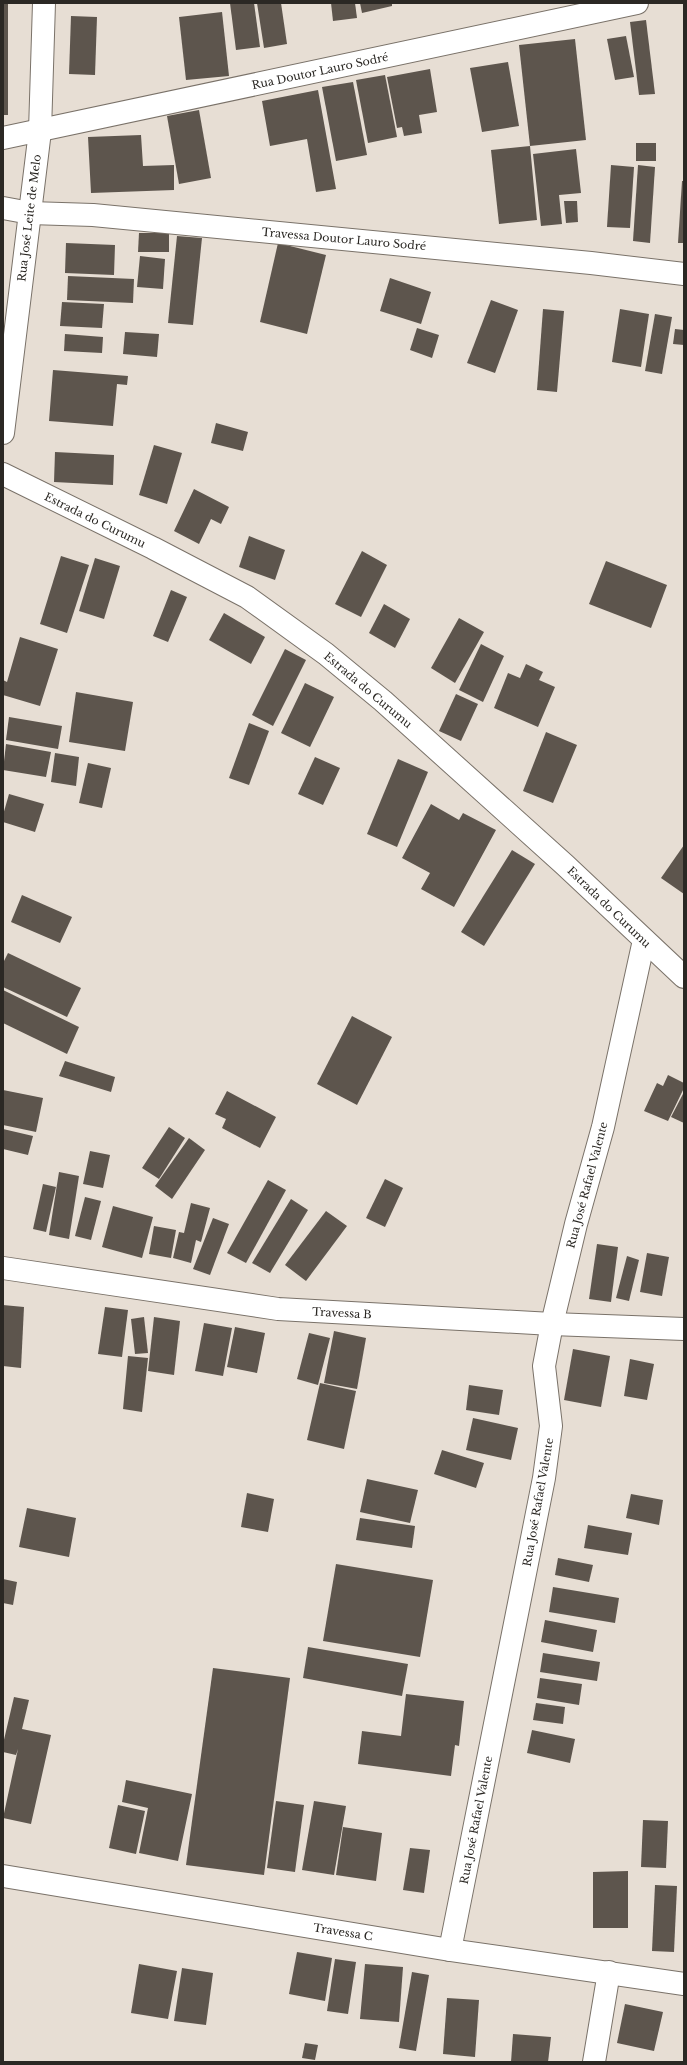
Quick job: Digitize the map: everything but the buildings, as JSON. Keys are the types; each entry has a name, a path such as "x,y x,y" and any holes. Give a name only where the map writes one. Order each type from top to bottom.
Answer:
{"street":[{"name":"Rua José Leite de Melo","path":"3,433 40,131 44,3"},
{"name":"Rua Doutor Lauro Sodré","path":"3,138 637,3"},
{"name":"Travessa Doutor Lauro Sodré","path":"3,208 30,213 101,216 591,263 684,274"},
{"name":"Estrada do Curumu","path":"3,474 153,548 246,597 326,654 400,717 565,865 684,977"},
{"name":"Rua José Rafael Valente","path":"450,1950 544,1478 551,1426 544,1366 552,1324 576,1224 603,1127 644,940"},
{"name":"Travessa B","path":"3,1268 278,1309 552,1324 684,1329"},
{"name":"Travessa C","path":"3,1876 450,1950 684,1984"},
{"path":"594,2062 609,1972"}]}
